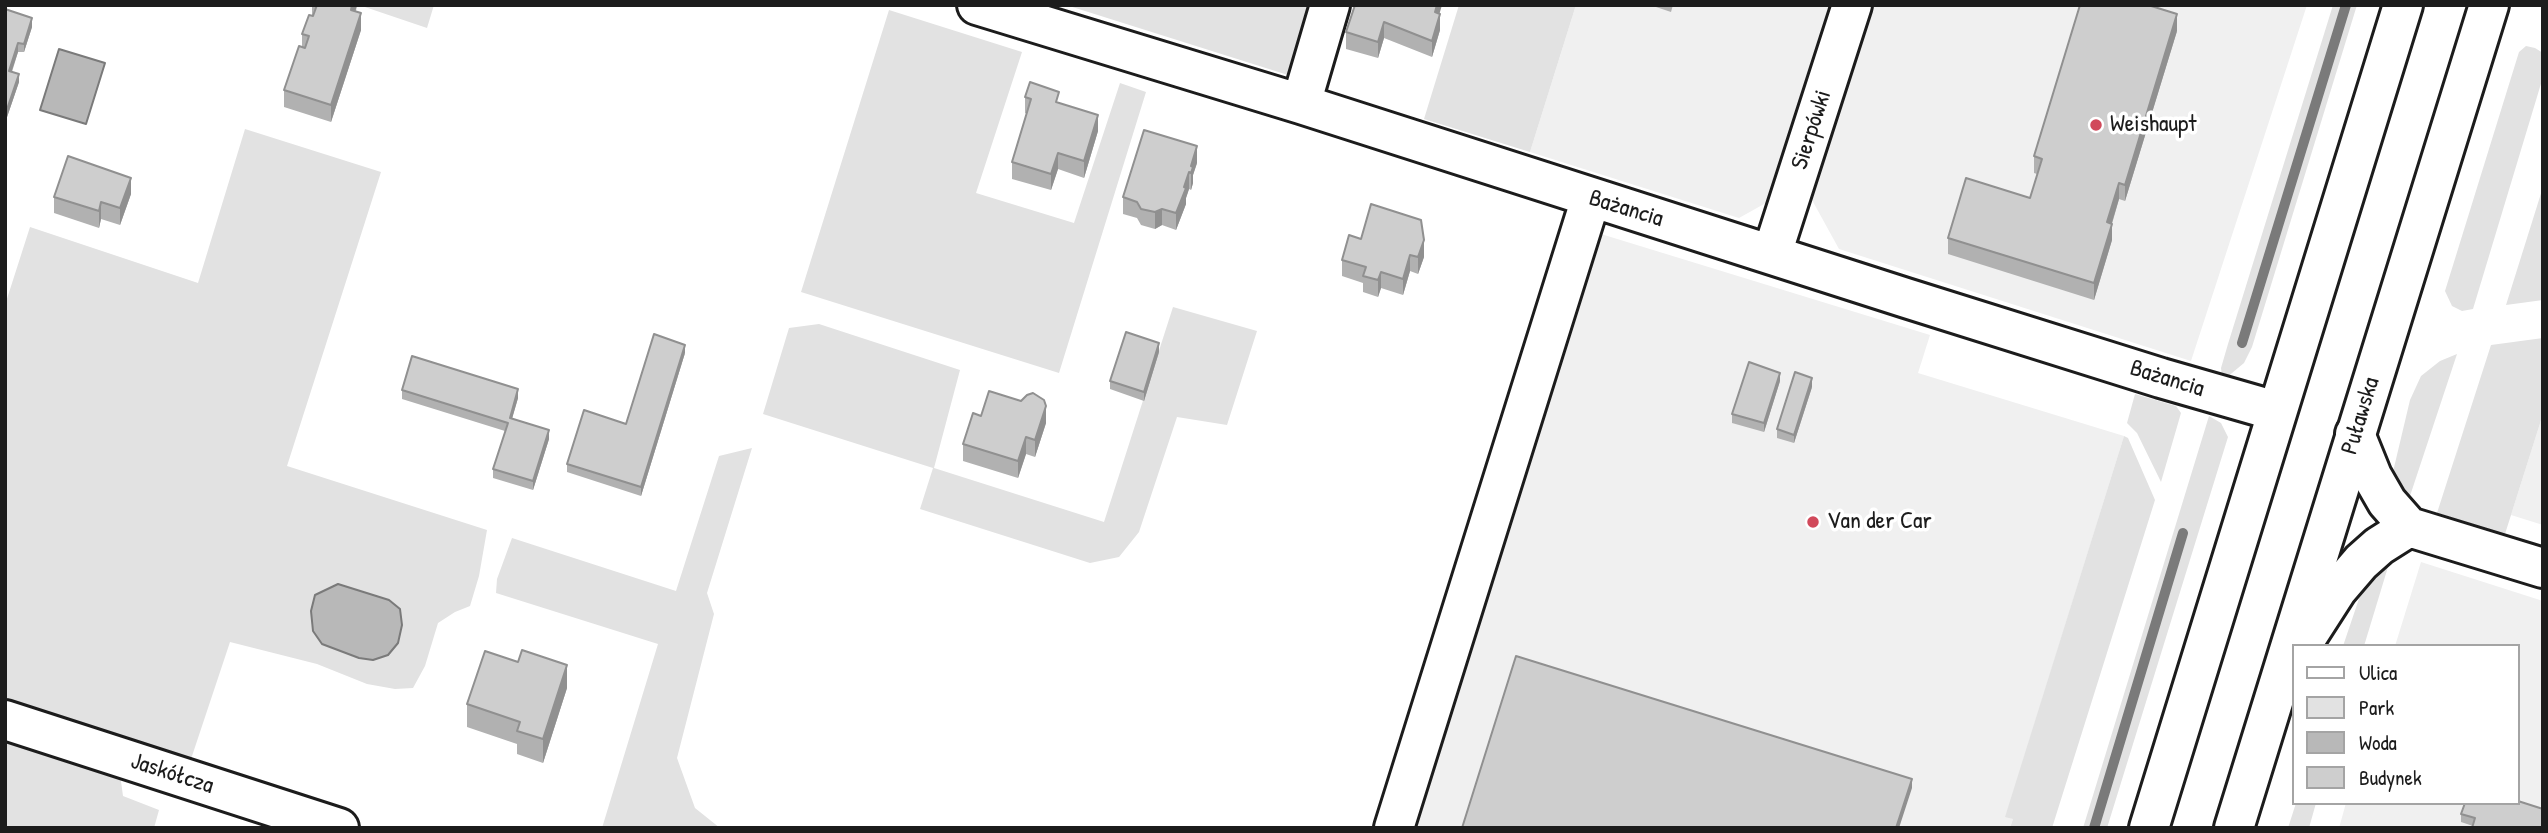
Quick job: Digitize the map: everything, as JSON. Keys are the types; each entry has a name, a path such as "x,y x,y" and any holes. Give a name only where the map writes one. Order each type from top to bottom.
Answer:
{"street":[{"name":"Bażancia","path":"977,5 1301,104 2161,378 2276,411"},
{"path":"1301,104 1330,5"},
{"name":"Sierpówki","path":"1772,254 1852,5"},
{"path":"2150,828 2403,5"},
{"name":"Puławska","path":"2297,644 2355,434 2489,5"},
{"path":"1394,828 1591,198"},
{"path":"2355,434 2386,502 2409,527 2543,568"},
{"path":"2302,644 2337,590 2361,562 2379,545 2409,527"},
{"name":"Puławska","path":"2234,828 2292,661"},
{"name":"Jaskółcza","path":"5,720 339,828"}],"shaded area":[{"path":"1576,5 1832,5 1773,199 1739,218 1530,152"},
{"path":"1872,5 2307,5 2191,361 1839,249 1812,200"},
{"path":"1601,234 1930,335 1918,373 2124,436 2006,816 2013,819 2010,828 1415,828"},
{"path":"2543,414 2543,525 2511,515"},
{"path":"2421,562 2543,601 2543,828 2339,828 2345,805 2520,805 2520,644 2396,644"}],"green space":[{"path":"359,5 434,5 427,28"},
{"path":"1066,5 1310,5 1288,75"},
{"path":"1459,5 1576,5 1530,152 1424,119"},
{"path":"2333,5 2357,5 2252,347 2244,363 2226,378 2222,376 2221,368"},
{"path":"889,10 1022,52 976,193 1074,223 1120,83 1146,92 1059,373 801,292"},
{"path":"2526,46 2543,53 2543,77 2473,309 2462,311 2452,306 2445,291 2519,52"},
{"path":"245,129 381,172 287,466 487,530 479,576 470,606 438,623 425,666 413,688 395,689 367,684 317,664 230,642 189,765 5,706 5,305 30,227 198,283"},
{"path":"2543,187 2543,300 2506,305"},
{"path":"1173,307 1257,331 1227,425 1177,417 1139,532 1119,557 1090,563 920,509 933,468 763,414 789,328 819,324 960,370 934,468 1104,522"},
{"path":"2543,338 2543,414 2505,534 2437,513 2491,345"},
{"path":"2457,354 2409,499 2392,476 2410,400 2421,376 2440,361"},
{"path":"2135,394 2176,406 2181,413 2161,482 2137,433 2127,423"},
{"path":"2209,416 2221,423 2228,437 2107,828 2083,828"},
{"path":"2124,436 2128,438 2155,500 2052,828 2010,828 2013,819 2005,817"},
{"path":"752,448 707,593 714,614 677,758 695,808 720,828 602,828 658,644 496,593 497,579 512,538 676,591 719,456"},
{"path":"2391,557 2365,644 2344,644 2366,578"},
{"path":"5,736 120,774 123,796 159,810 154,828 5,828"},
{"path":"2295,805 2315,805 2309,828 2288,828"}],"water":[{"path":"59,49 105,63 86,124 40,110"},
{"path":"338,584 389,600 400,609 402,625 398,643 388,655 373,660 359,658 322,644 313,631 311,611 315,595"}],"building":[{"path":"317,5 352,5 351,10 361,13 331,105 284,90 299,46 305,48 309,36 302,34 309,15 313,16"},
{"path":"1355,5 1437,5 1435,12 1440,14 1432,41 1384,22 1378,42 1346,32"},
{"path":"2080,5 2148,5 2177,14 2125,185 2119,183 2107,222 2112,224 2094,283 1948,238 1966,178 2030,198 2042,159 2034,156"},
{"path":"5,9 32,18 24,44 18,43 9,71 19,74 5,115"},
{"path":"1030,82 1059,92 1056,102 1098,115 1084,161 1058,153 1051,174 1012,162 1031,99 1025,97"},
{"path":"1144,130 1197,146 1191,166 1193,167 1176,213 1162,209 1155,212 1141,209 1137,202 1123,197"},
{"path":"68,156 131,178 120,208 101,202 99,211 54,197"},
{"path":"1371,204 1421,220 1424,240 1418,257 1410,255 1403,279 1381,272 1378,280 1363,276 1366,267 1342,260 1349,235 1361,239"},
{"path":"1126,332 1159,343 1144,392 1110,381"},
{"path":"654,334 685,345 641,487 567,464 584,410 626,424"},
{"path":"412,356 518,389 510,418 549,430 533,481 493,469 508,423 402,390"},
{"path":"1749,362 1780,373 1764,423 1732,414"},
{"path":"1795,372 1812,378 1794,435 1777,429"},
{"path":"989,391 1021,401 1033,393 1044,400 1046,406 1035,440 1026,437 1018,461 963,444 973,413 981,416"},
{"path":"522,650 567,665 543,739 517,731 520,722 467,704 485,651 518,662"},
{"path":"1516,656 1912,779 1896,828 1462,828"},
{"path":"2520,802 2543,809 2543,828 2472,828 2475,818 2461,814 2464,805 2520,805"}],"waterway":[{"path":"2242,343 2346,5"},
{"path":"2094,828 2183,533"}],"place":[{"name":"Weishaupt","path":"2096,125"},
{"name":"Van der Car","path":"1813,522"}]}
